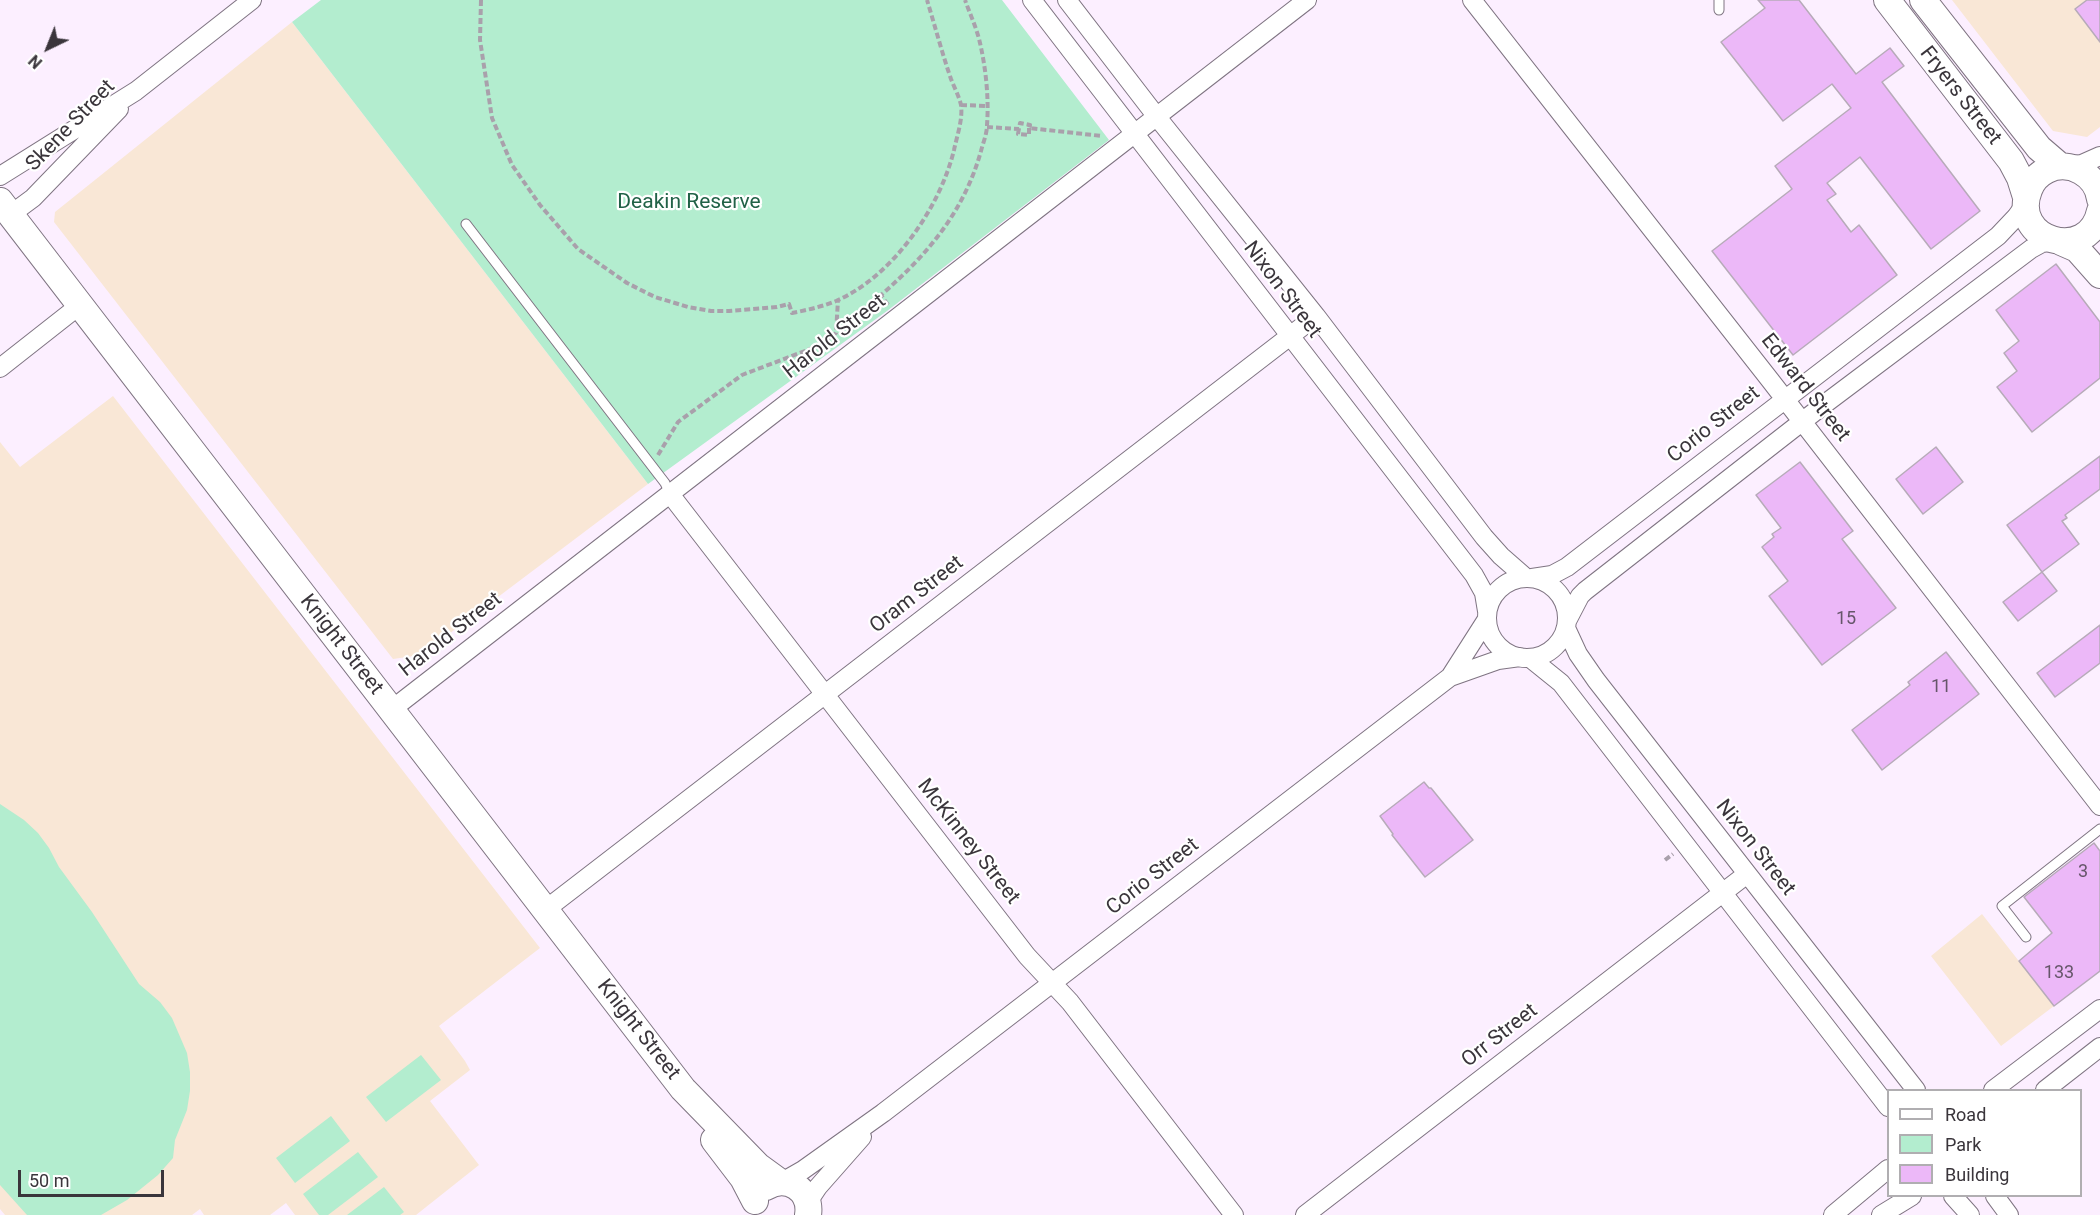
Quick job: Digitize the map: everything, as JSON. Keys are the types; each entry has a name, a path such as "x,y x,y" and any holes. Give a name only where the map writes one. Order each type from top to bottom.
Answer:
{"street":[{"name":"Skene Street","path":"0,176 136,91 252,0"},
{"name":"Nixon Street","path":"1032,0 1474,575 1484,593 1487,615"},
{"name":"Nixon Street","path":"1067,0 1316,316 1484,537 1501,556 1528,577"},
{"name":"Harold Street","path":"391,710 1307,0"},
{"name":"Edward Street","path":"1472,0 2100,806"},
{"name":"Fryers Street","path":"1887,0 2010,161 2020,178 2026,200"},
{"name":"Fryers Street","path":"1923,0 2038,148 2064,166"},
{"name":"Skene Street","path":"5,208 33,198 136,91"},
{"path":"2100,156 2082,164 2048,169 2030,186 2026,200 2027,213 2037,231 2077,249 2100,275"},
{"path":"1525,658 1542,655 1553,649 1561,640 1580,596 1585,591 2031,249 2042,243 2073,241 2084,236 2093,228 2100,212 2099,192 2092,180 2081,171 2064,166"},
{"name":"Corio Street","path":"1528,577 1552,575 1567,567 1998,236 2016,217 2026,200"},
{"name":"Knight Street","path":"5,208 683,1089 758,1166 781,1182 799,1188 808,1209"},
{"path":"0,368 80,305"},
{"name":"Oram Street","path":"545,910 1316,316"},
{"name":"McKinney Street","path":"669,494 1027,956 1070,1002 1234,1215"},
{"path":"1567,625 1566,606 1558,592 1546,582 1528,577 1511,580 1491,598 1487,615 1490,632 1497,644 1507,653 1525,658 1561,683 1887,1106"},
{"name":"Corio Street","path":"1450,677 1487,615"},
{"name":"Nixon Street","path":"1567,625 1578,654 1596,680 1915,1089"},
{"name":"Corio Street","path":"781,1182 803,1170 883,1113 1450,677 1498,660 1525,658"},
{"name":"Orr Street","path":"1305,1215 1747,874"},
{"path":"1995,1089 2100,1009"},
{"path":"2045,1089 2100,1047"},
{"name":"Knight Street","path":"683,1089 710,1135 743,1178 753,1210"},
{"name":"Corio Street","path":"808,1209 818,1187 883,1113"},
{"path":"1833,1215 1887,1170"},
{"path":"753,1210 764,1188 781,1182"},
{"path":"1881,1215 1910,1197"},
{"path":"1954,1197 1970,1215"},
{"path":"1996,1197 2009,1215"}],"lane":[{"path":"1719,0 1719,10"},
{"path":"466,224 655,471 669,494"},
{"path":"2026,937 2002,906 2100,829"}],"path":[{"path":"481,0 480,40 492,118 512,165 540,205 578,249 627,283 655,297 688,307 729,311 789,304 792,313 813,309 838,300 879,272 904,247 929,210 949,169 961,105 950,78 927,0"},
{"path":"898,317 881,295 918,262 936,241 951,218 970,181 987,127 980,42 965,0"},
{"path":"961,105 987,106"},
{"path":"987,127 1019,129 1020,123 1030,125 1029,128 1109,136"},
{"path":"655,471 659,452 678,422 742,375 818,346 836,333 838,300"}],"shaded area":[{"path":"1952,0 2100,0 2100,127 2087,137 2053,131"},
{"path":"292,22 648,484 421,655 393,659 54,222 55,212"},
{"path":"113,396 540,948 439,1026 470,1070 430,1101 479,1165 416,1215 295,1215 286,1203 270,1215 204,1215 200,1209 192,1215 5,1215 0,1209 0,442 20,467"},
{"path":"1982,914 2054,1006 2001,1046 1931,956"}],"green space":[{"name":"Deakin Reserve","path":"321,0 1002,0 1109,140 887,311 648,484 292,22"},
{"path":"0,804 24,820 38,833 139,984 160,1002 172,1018 187,1053 190,1091 187,1110 175,1140 173,1158 158,1175 127,1200 101,1215 27,1215 0,1185"},
{"path":"421,1055 441,1080 386,1122 366,1097"},
{"path":"331,1116 350,1141 295,1183 276,1158"},
{"path":"358,1152 378,1177 328,1215 319,1215 303,1194"},
{"path":"384,1187 404,1212 400,1215 347,1215"}],"building":[{"path":"1758,0 1799,0 1856,74 1890,48 1904,66 1882,82 1980,211 1931,249 1860,157 1827,183 1836,194 1827,200 1851,232 1859,225 1897,275 1793,355 1712,251 1792,189 1775,166 1851,108 1832,84 1783,121 1721,42 1765,8"},
{"path":"2087,0 2100,0 2100,42 2075,9"},
{"path":"2056,264 2100,322 2100,378 2032,432 1997,387 2017,371 2004,353 2019,341 1996,310"},
{"path":"1936,447 1963,482 1923,514 1896,479"},
{"path":"2100,456 2100,489 2065,515 2067,518 2062,521 2079,544 2042,572 2007,525"},
{"path":"1800,462 1853,531 1842,539 1896,608 1822,665 1769,596 1788,581 1762,547 1774,537 1772,534 1781,528 1756,495"},
{"path":"2042,572 2057,591 2018,621 2003,602"},
{"path":"2100,625 2100,663 2055,697 2037,673"},
{"path":"1946,652 1979,694 1882,770 1852,730 1910,685 1908,682"},
{"path":"1424,782 1473,840 1425,877 1380,816"},
{"path":"2094,843 2100,851 2100,971 2054,1006 2019,961 2052,933 2024,897"}]}
